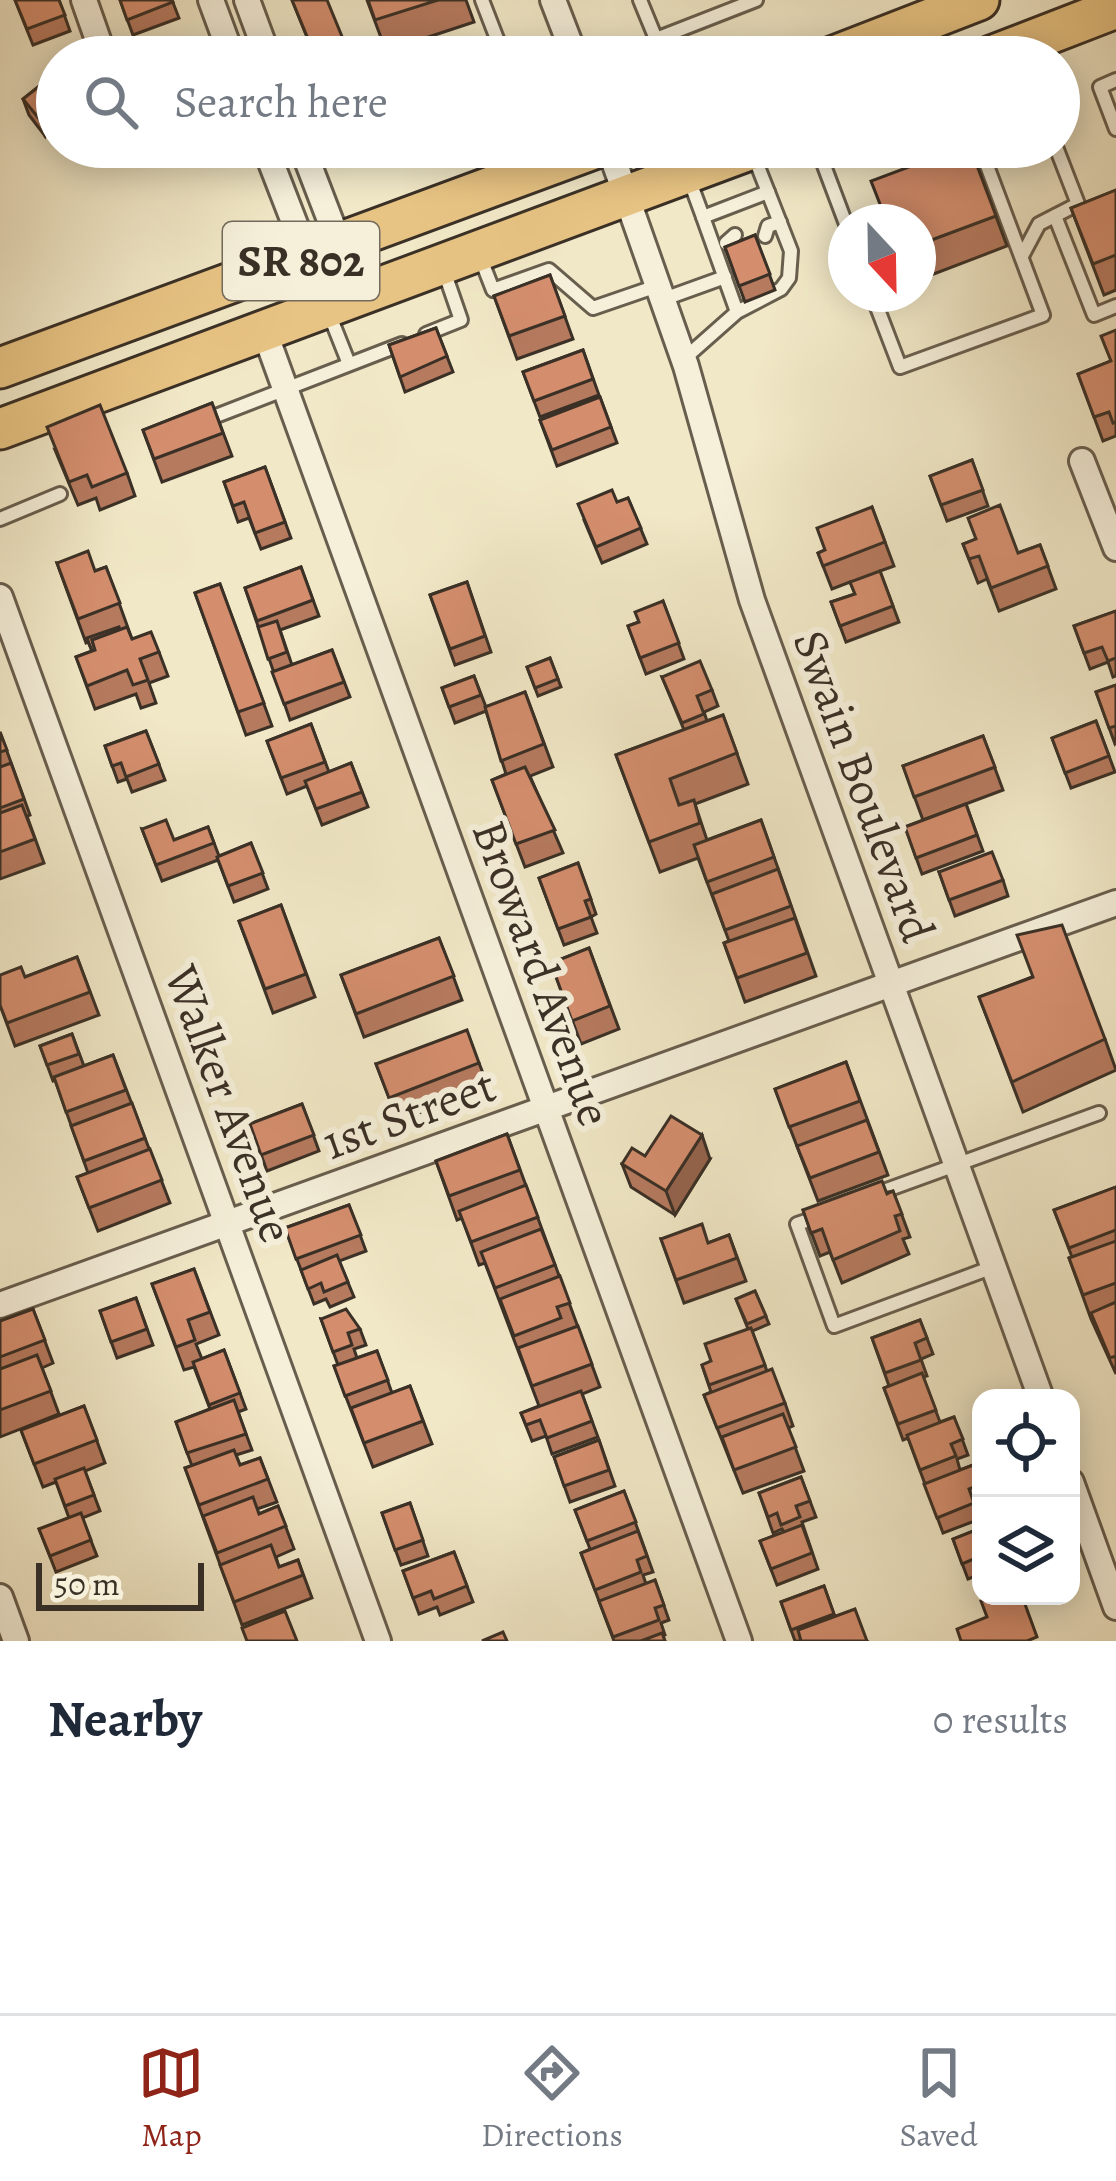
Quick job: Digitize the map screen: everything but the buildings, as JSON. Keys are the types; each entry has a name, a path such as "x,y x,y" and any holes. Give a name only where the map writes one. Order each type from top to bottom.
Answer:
{"main road":[{"path":"877,36 917,17 979,0"},
{"path":"1049,36 1116,8"},
{"name":"SR 802","path":"0,368 544,168"},
{"name":"SR 802","path":"0,428 702,168"},
{"path":"0,384 38,354"}],"street":[{"path":"84,0 97,36"},
{"path":"211,0 224,36"},
{"path":"248,0 261,36"},
{"path":"553,0 567,36"},
{"path":"277,168 324,252"},
{"path":"306,168 324,252"},
{"name":"Swain Boulevard","path":"617,168 684,359 752,600 1037,1389"},
{"name":"Broward Avenue","path":"266,333 740,1641"},
{"path":"1082,460 1116,548"},
{"name":"Walker Avenue","path":"0,597 378,1641"},
{"name":"1st Street","path":"0,1305 892,987 1116,902"},
{"path":"1076,1497 1116,1607"},
{"path":"0,1597 16,1641"}],"lane":[{"path":"482,0 496,36"},
{"path":"640,0 655,36"},
{"path":"664,36 756,0"},
{"path":"1116,80 1100,87 1116,129"},
{"path":"684,359 737,313 781,289 789,278 794,264 769,227 768,192 760,168"},
{"path":"825,168 838,204"},
{"path":"879,312 900,367 1043,315 988,168"},
{"path":"1064,168 1078,204"},
{"path":"687,174 704,218 729,243 724,277 737,313"},
{"path":"704,218 768,192"},
{"path":"1022,256 1039,224 1097,198"},
{"path":"1055,216 1094,315 1116,306"},
{"path":"460,260 493,290 549,270 593,308 724,277"},
{"path":"182,429 461,320 460,260"},
{"path":"327,310 349,364"},
{"path":"0,519 60,494"},
{"path":"856,1202 1099,1114"},
{"path":"836,1210 797,1225 834,1325 993,1267"}]}
